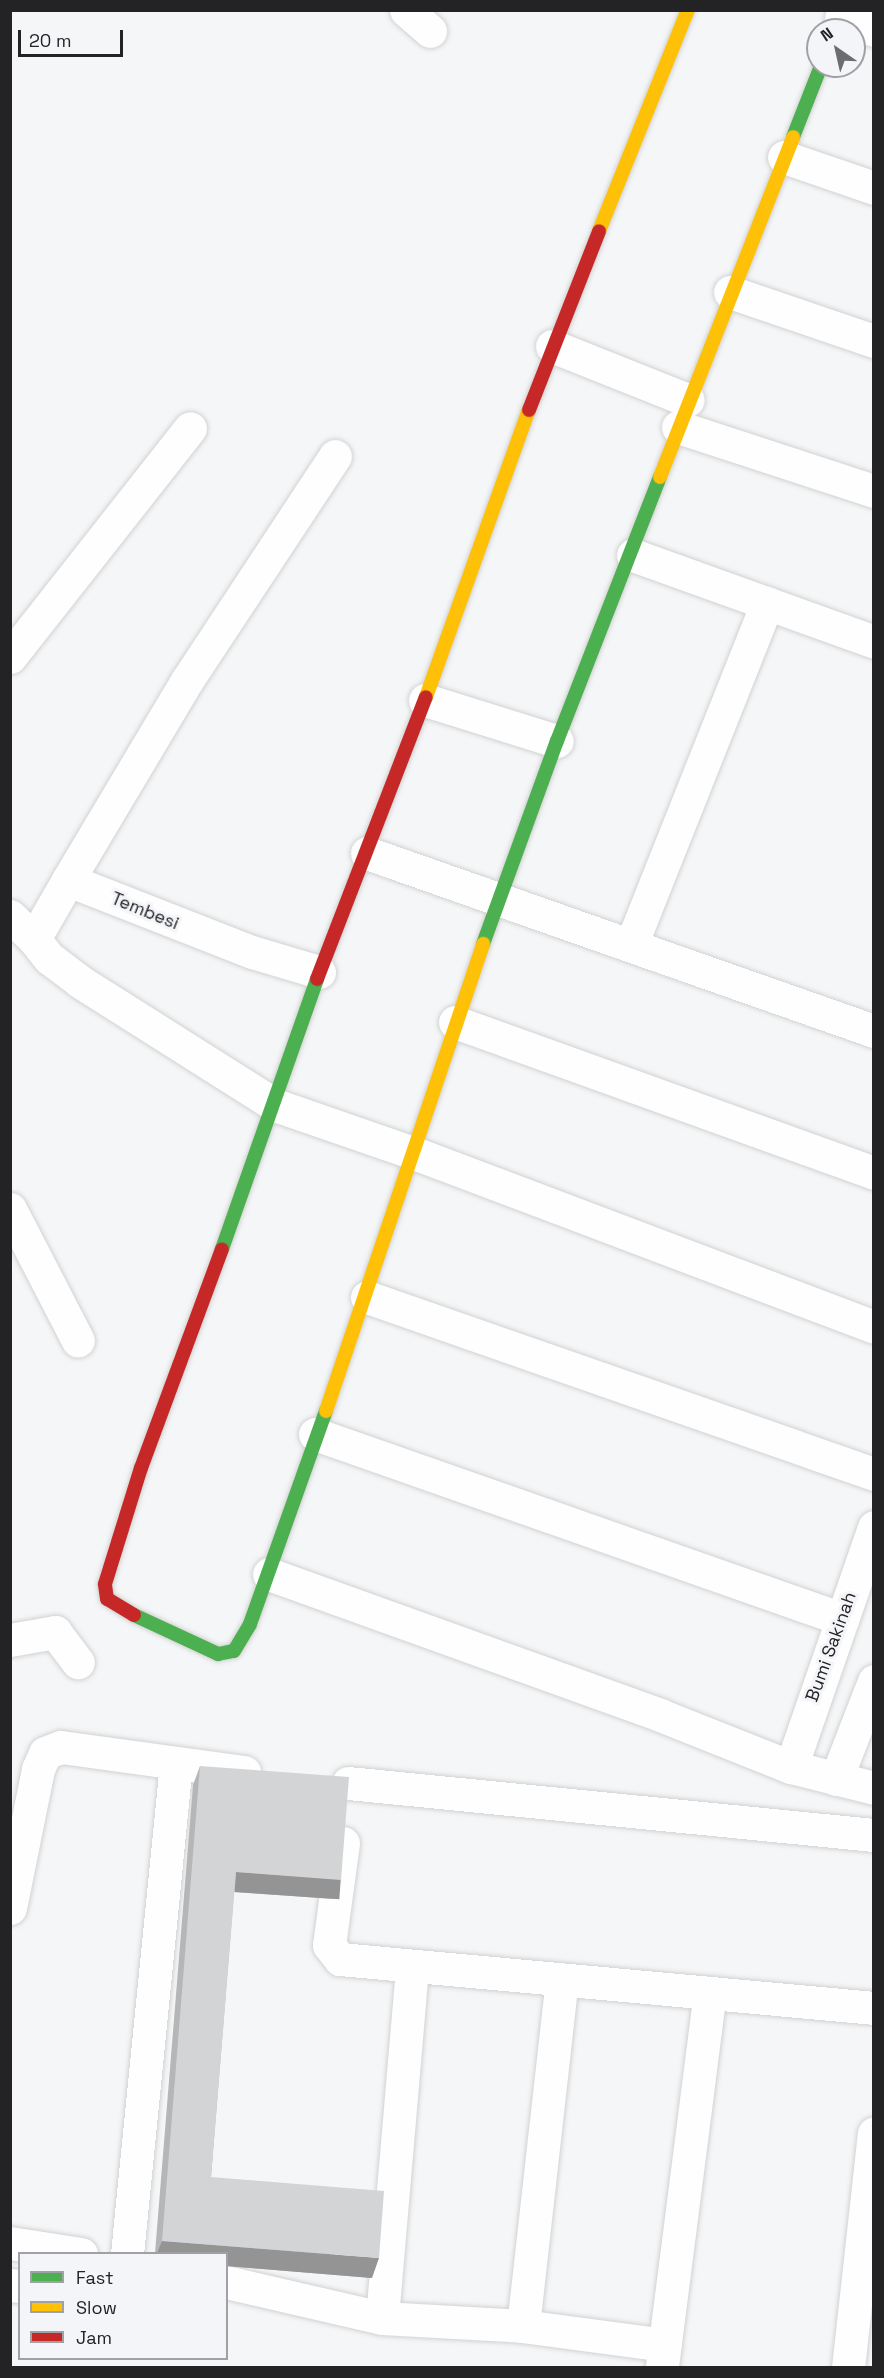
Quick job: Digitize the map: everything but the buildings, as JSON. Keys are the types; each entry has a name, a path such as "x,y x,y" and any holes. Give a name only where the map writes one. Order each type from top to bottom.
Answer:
{"street":[{"path":"688,10 552,346 425,700 367,853 308,969 275,1105 141,1468 105,1584 107,1599 116,1607 222,1654 234,1652 240,1643 268,1574 315,1434 367,1297 455,1022 557,741 633,555 683,414 816,78"},
{"path":"784,156 873,188"},
{"path":"730,292 873,341"},
{"path":"552,346 683,414 873,492"},
{"path":"10,657 190,428"},
{"path":"34,939 188,679 335,456"},
{"path":"633,555 873,642"},
{"path":"630,945 767,603"},
{"path":"425,700 557,741"},
{"path":"367,853 873,1031"},
{"name":"Tembesi","path":"68,880 252,952 308,969"},
{"path":"10,916 34,939 49,958 79,981 275,1105 414,1153 873,1327"},
{"path":"455,1022 873,1173"},
{"path":"10,1209 78,1341"},
{"path":"367,1297 873,1474"},
{"path":"315,1434 842,1619"},
{"name":"Bumi Sakinah","path":"791,1767 873,1527"},
{"path":"268,1574 660,1715 791,1767 873,1788"},
{"path":"10,1640 55,1632 78,1662"},
{"path":"836,1779 866,1724 873,1681"},
{"path":"10,1908 38,1769 45,1753 61,1747 176,1765 279,1776"},
{"path":"127,2252 176,1765"},
{"path":"314,1780 873,1836"},
{"path":"348,1783 329,1949 340,1959 873,2008"},
{"path":"382,2318 412,1966"},
{"path":"523,2326 562,1980"},
{"path":"228,2282 382,2318 523,2326 664,2356 710,1993"},
{"path":"848,2367 873,2133"},
{"path":"10,2243 74,2252"}],"traffic: fast":[{"path":"793,137 816,78"},
{"path":"483,944 557,741 660,477"},
{"path":"222,1249 317,979"},
{"path":"134,1615 218,1654 234,1651 250,1624 326,1411"}],"traffic: slow":[{"path":"599,231 688,10"},
{"path":"660,477 793,137"},
{"path":"426,697 529,410"},
{"path":"326,1411 483,944"}],"traffic: jam":[{"path":"529,410 599,231"},
{"path":"317,979 426,697"},
{"path":"134,1615 107,1599 105,1584 141,1468 222,1249"}]}
